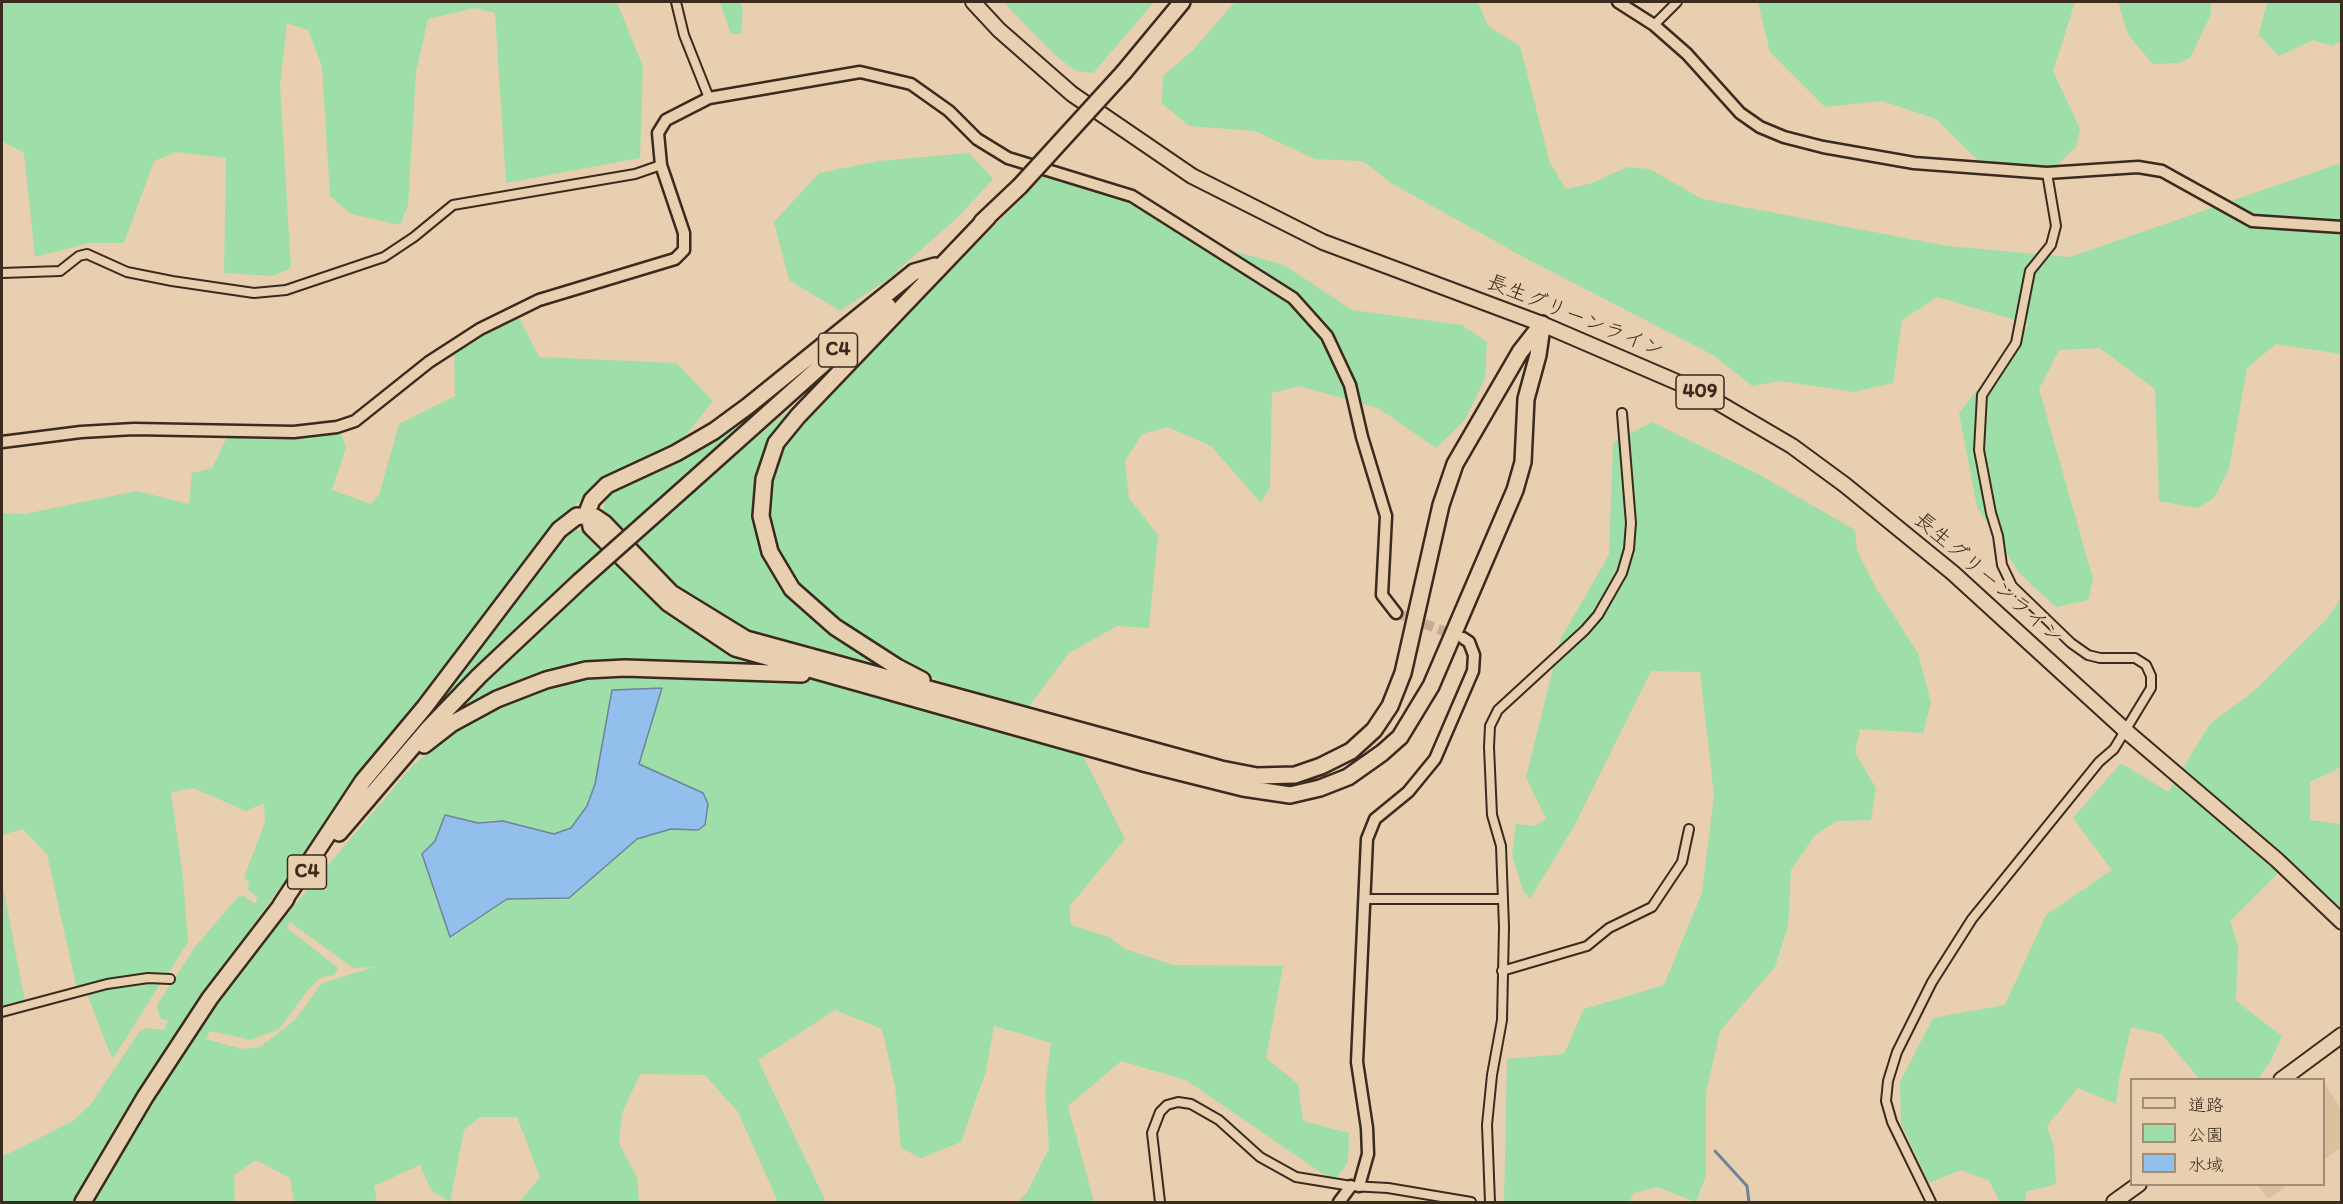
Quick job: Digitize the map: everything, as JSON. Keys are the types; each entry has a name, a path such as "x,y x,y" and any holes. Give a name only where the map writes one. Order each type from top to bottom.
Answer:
{"highway":[{"name":"長生グリーンライン","path":"973,2 999,30 1072,94 1192,176 1323,242 1542,324 1700,392 1792,446 1845,484 1953,573 2126,730 2222,811 2342,922"},
{"name":"C4","path":"83,1203 198,1014 281,905 369,796 479,676 580,581 935,266 1020,186 1124,72 1182,2"},
{"path":"956,696 897,667 835,627 792,589 770,552 761,516 764,479 776,443 988,217"},
{"path":"935,266 914,272 714,431 676,453 608,485 592,500 588,510 591,526 604,542 668,603 735,648 1243,788 1290,795 1320,788 1348,777 1382,753 1400,737 1431,686 1499,531 1523,462 1526,399 1538,355 1542,324"},
{"path":"281,905 363,781 424,708 559,530 577,516 590,517 604,523 671,593 746,639 1160,754 1257,776 1294,775 1351,751 1374,730 1390,706 1403,673 1442,505 1455,464 1520,352 1542,324"},
{"path":"369,796 413,754 451,724 497,699 546,680 586,670 625,668 828,675"},
{"path":"2285,1078 2342,1035"},
{"path":"2115,1203 2138,1186"}],"street":[{"path":"676,2 684,35 709,98"},
{"path":"1618,2 1654,25 1687,54 1740,113 1760,127 1784,137 1823,147 1914,163 2047,173 2138,167 2162,171 2252,221 2342,227"},
{"path":"1654,25 1677,2"},
{"path":"2,442 81,432 134,429 294,432 338,427 355,421 429,362 490,324 539,300 675,259 684,250 684,233 661,165 658,133 666,120 709,98 860,72 911,84 949,111 978,139 1008,158 1132,196 1293,298 1327,336 1350,385 1362,437 1386,516 1382,595 1395,613"},
{"path":"2,273 60,271 79,256 87,254 127,272 172,281 254,293 286,290 384,257 414,237 453,205 635,174 661,165"},
{"path":"1931,1203 1892,1122 1886,1101 1888,1081 1897,1052 1932,982 1972,919 2092,771 2114,749 2151,688 2151,676 2146,665 2135,658 2100,658 2088,655 2071,643 2012,586 2002,565 1979,450 1982,395 2007,361 2016,343 2030,271 2051,245 2056,225 2047,173"},
{"path":"1490,1203 1487,1125 1492,1075 1502,1020 1503,899 1501,846 1492,815 1490,726 1498,710 1585,630 1598,615 1622,573 1629,549 1631,523 1622,413"},
{"path":"1339,1203 1355,1186 1368,1154 1368,1128 1358,1062 1367,839 1375,819 1408,792 1435,759 1473,671 1474,655 1468,642 1463,638"},
{"path":"1502,970 1587,946 1609,928 1652,907 1682,862 1689,829"},
{"path":"1365,899 1503,899"},
{"path":"2,1012 107,984 148,978 170,979"},
{"path":"1160,1203 1152,1133 1160,1112 1167,1105 1179,1102 1191,1104 1219,1120 1238,1140 1277,1168 1296,1177 1355,1186 1388,1188 1471,1203"}],"shaded area":[{"path":"2325,1085 2341,1109 2342,1147 2325,1159"},
{"path":"2258,1186 2287,1186 2268,1199"}],"green space":[{"path":"2,2 617,2 643,67 640,158 506,183 495,13 475,8 428,19 416,72 408,205 400,225 351,214 330,196 322,66 308,30 287,23 280,85 291,268 272,276 224,273 226,158 176,152 154,161 124,243 89,243 35,257 24,153 2,141"},
{"path":"720,2 740,2 743,9 741,34 731,34"},
{"path":"1003,2 1154,2 1093,73 1076,71 1055,55"},
{"path":"1235,2 1478,2 1488,26 1520,46 1550,163 1566,189 1589,184 1628,167 1650,169 1702,199 1947,246 2070,257 2341,163 2341,354 2276,344 2247,368 2229,469 2214,498 2197,508 2159,501 2155,389 2100,348 2059,350 2039,389 2093,579 2088,600 2056,607 2020,574 1977,507 1959,413 2029,324 1937,297 1902,320 1893,383 1854,392 1780,381 1752,386 1713,355 1529,260 1391,183 1363,161 1315,159 1255,131 1189,126 1162,103 1163,76 1192,51"},
{"path":"1758,2 2075,2 2053,71 2080,129 2076,147 2046,176 2010,178 1978,160 1936,119 1882,101 1825,107 1770,52"},
{"path":"2118,2 2211,2 2211,14 2190,58 2179,63 2153,64 2128,35"},
{"path":"2267,2 2341,2 2341,41 2333,46 2313,40 2279,56 2259,35"},
{"path":"969,153 993,179 959,216 888,279 840,311 789,280 774,222 819,173 879,161"},
{"path":"1045,174 1124,198 1197,241 1284,265 1352,310 1462,325 1487,342 1485,379 1464,421 1436,448 1378,408 1299,386 1272,393 1270,487 1261,503 1211,446 1168,427 1142,434 1125,461 1129,498 1158,535 1149,628 1117,626 1069,653 1026,710 969,694 922,673 871,645 839,622 804,591 784,567 775,547 769,524 767,491 782,449 804,420"},
{"path":"517,314 539,357 676,363 713,401 677,446 613,476 584,497 558,523 329,820 197,1003 136,1096 73,1202 2,1202 2,1157 73,1121 92,1103 140,1031 147,1028 164,1030 168,1021 160,1018 157,1005 195,947 238,897 244,896 255,904 258,898 248,890 249,882 244,878 265,822 264,803 246,811 193,788 171,792 183,878 188,942 168,974 145,974 77,989 47,854 23,829 2,835 2,513 25,514 137,491 189,504 192,473 212,468 227,437 340,431 346,447 332,490 371,504 379,495 399,424 455,396 454,352 481,333"},
{"path":"854,328 620,534 607,521 603,511 605,501 611,491"},
{"path":"820,383 768,451 768,560 899,674 755,635 733,625 676,590 631,546"},
{"path":"1652,422 1758,474 1855,530 1857,551 1876,588 1918,653 1931,703 1923,733 1860,729 1855,753 1876,788 1871,820 1837,821 1815,835 1791,870 1788,926 1775,967 1720,1031 1706,1092 1706,1175 1696,1202 1657,1187 1634,1193 1629,1202 1504,1202 1507,1059 1564,1054 1584,1009 1664,985 1702,893 1714,795 1700,672 1651,671 1574,826 1530,899 1523,890 1512,855 1516,824 1535,826 1546,819 1526,777 1560,640 1609,555 1613,442"},
{"path":"578,529 589,533 604,548 432,711 508,612 551,548 570,530"},
{"path":"615,561 643,590 686,625 771,666 607,664 446,721 531,637"},
{"path":"2341,598 2341,767 2310,782 2310,820 2341,824 2341,911 2289,862 2230,921 2238,946 2236,1001 2282,1036 2270,1062 2259,1078 2199,1078 2161,1034 2131,1027 2119,1079 2116,1104 2078,1088 2047,1126 2054,1148 2056,1184 2026,1192 2026,1202 2000,1202 1989,1181 1961,1170 1929,1183 1901,1124 1900,1082 1933,1018 2005,1005 2046,915 2112,870 2073,818 2121,763 2168,792 2210,724 2254,691 2327,619"},
{"path":"607,675 818,680 1056,741 1082,754 1125,839 1069,907 1071,925 1109,937 1125,949 1173,965 1283,966 1266,1058 1298,1084 1303,1121 1349,1133 1348,1162 1335,1180 1326,1176 1186,1080 1121,1061 1068,1106 1094,1202 1017,1202 1027,1193 1049,1148 1045,1089 1051,1043 994,1026 986,1071 961,1142 921,1158 901,1148 895,1086 882,1029 835,1010 758,1060 826,1202 778,1202 738,1112 705,1075 640,1074 622,1113 619,1143 637,1178 639,1202 520,1202 540,1177 517,1117 480,1117 464,1130 450,1202 431,1190 420,1165 374,1186 377,1202 294,1202 290,1178 256,1160 234,1175 235,1202 92,1202 178,1061 243,966 413,765 467,723 506,701 549,685","holes":["661,688 639,764 707,820 705,825 698,830 671,829 637,839 569,898 507,899 450,937 422,854 458,817 478,823 493,820 554,834 571,828 587,806 595,784 612,690","290,922 353,968 375,967 322,983 295,1020 260,1047 242,1049 206,1039 210,1031 251,1040 279,1029 307,991 320,978 334,975 338,968 287,928"]},
{"path":"2,881 25,1002 2,1007"},
{"path":"148,980 162,981 114,1057 111,1056 87,994 110,986"}],"water":[{"path":"662,688 639,764 703,793 708,804 705,825 698,830 671,829 637,839 569,898 507,899 450,937 422,854 435,841 445,815 478,823 503,821 554,834 571,828 587,806 595,784 612,690"}],"waterway":[{"path":"1715,1151 1747,1186 1749,1202"}],"tunnel":[{"path":"1396,613 1457,636"}]}
